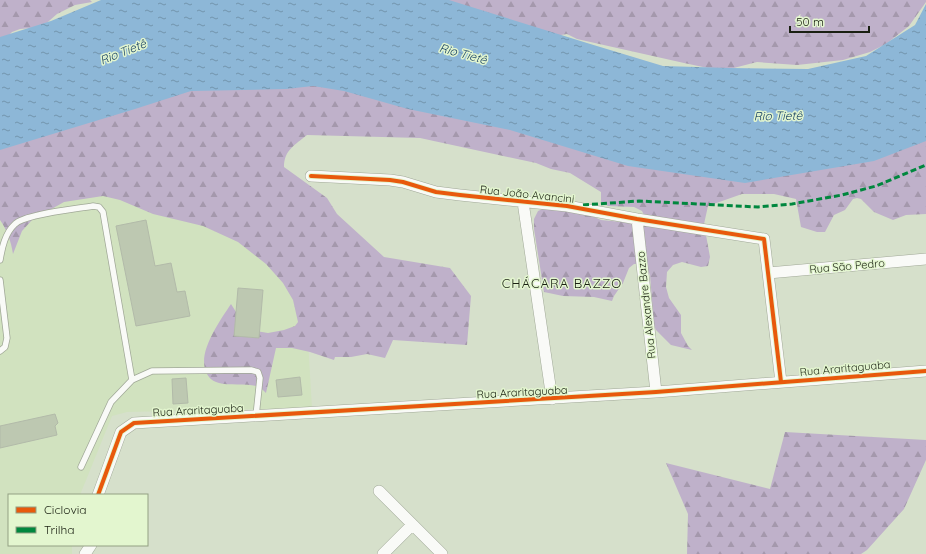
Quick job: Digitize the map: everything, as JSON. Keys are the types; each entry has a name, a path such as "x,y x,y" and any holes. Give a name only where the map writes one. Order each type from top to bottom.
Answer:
{"street":[{"name":"Rua João Avancini","path":"311,176 390,180 403,182 436,192 567,206 637,219 764,239 768,273"},
{"path":"523,202 552,399"},
{"name":"Rua Alexandre Bazzo","path":"637,219 656,392"},
{"name":"Rua São Pedro","path":"768,273 926,259"},
{"path":"768,273 780,382"},
{"name":"Rua Araritaguaba","path":"98,494 121,432 134,423 552,399 926,371"},
{"path":"379,491 442,554"},
{"path":"383,554 412,525"}],"lane":[{"path":"0,260 7,233 16,222 33,216 93,206 99,207 103,212 132,380"},
{"path":"0,280 7,338 5,347 0,351"},
{"path":"81,466 111,402 132,380 152,371 251,370 258,372 260,378 256,416"}],"shaded area":[{"path":"0,195 184,196 305,290 312,408 127,412 112,416 80,494 8,494 8,546 72,546 72,554 0,554"}],"green space":[{"path":"0,0 90,0 92,2 75,5 57,14 42,27 20,29 12,32 0,44"},
{"path":"440,0 926,0 926,2 909,26 886,44 870,52 843,60 797,65 757,62 722,71 577,39 567,34 555,36"},
{"path":"230,58 926,94 926,214 906,215 893,220 874,212 861,199 857,198 853,199 845,210 834,215 825,232 817,232 801,227 796,199 774,194 742,194 708,206 704,224 710,257 708,266 701,267 682,262 673,265 667,272 666,287 669,298 681,315 681,333 692,350 671,345 656,330 654,326 650,275 646,267 641,264 634,264 629,268 623,283 612,301 594,297 563,296 544,292 534,229 534,219 538,211 547,207 582,211 601,220 622,222 641,218 644,215 642,211 634,207 608,206 601,202 601,192 570,173 551,169 536,163 420,138 307,135 294,145 288,152 284,161 284,167 327,198 337,214 384,257 450,268 471,296 467,345 393,340 385,358 367,354 351,357 335,357 334,360 292,348 276,348 266,393 256,386 219,383 213,381 209,377 205,369 204,360 210,339 231,304 243,323 256,331 268,333 284,330 295,326 298,322 293,300 283,283 266,264 238,242 203,226 153,214 120,200 103,196 64,202 32,220 22,231 13,254 5,228 0,220 0,139"},
{"path":"785,432 926,440 926,460 904,509 867,550 861,554 687,554 688,514 666,463 770,489"}],"water":[{"name":"Rio Tietê","path":"101,0 449,0 663,66 808,69 866,56 915,25 926,4 926,141 874,161 745,183 628,166 510,130 408,109 344,91 313,86 286,89 191,91 0,150 0,37 51,21"}],"building":[{"path":"146,220 155,266 171,263 177,292 185,291 190,316 136,326 116,226"},
{"path":"238,288 263,290 259,338 234,336"},
{"path":"300,377 302,395 278,397 276,380"},
{"path":"186,378 188,403 173,404 172,379"},
{"path":"55,414 58,423 55,426 57,435 0,448 0,426"}],"marked path":[{"path":"583,205 639,201 758,207 792,204 842,195 876,186 926,165"}],"cycle path":[{"path":"311,176 390,180 403,182 436,192 567,206 637,219 764,239 781,382"},
{"path":"98,494 121,432 134,423 656,392 926,371"}],"district":[{"name":"CHÁCARA BAZZO","path":"562,283"}]}
